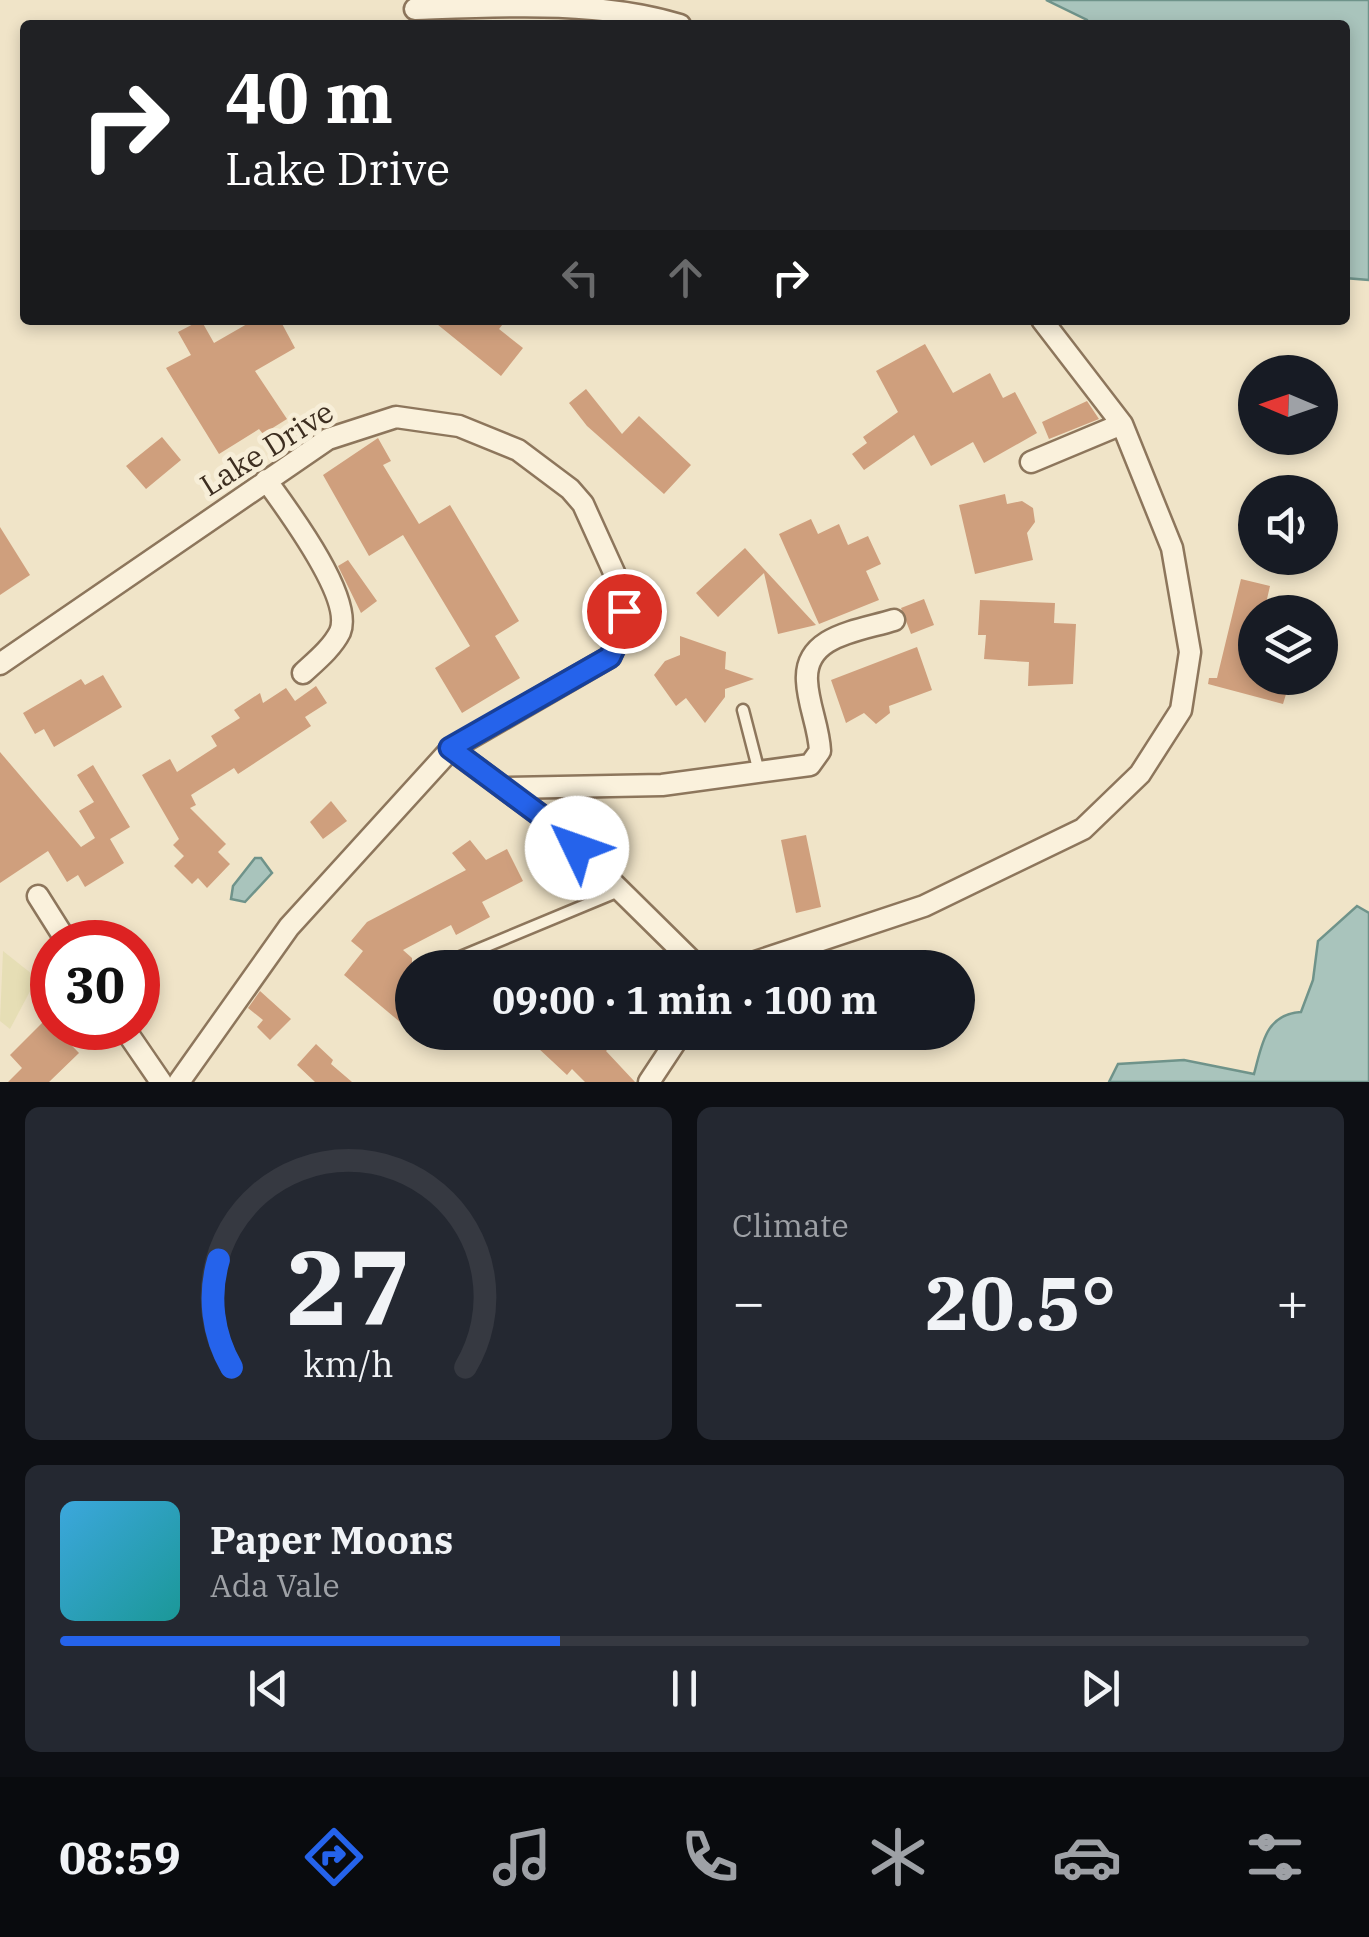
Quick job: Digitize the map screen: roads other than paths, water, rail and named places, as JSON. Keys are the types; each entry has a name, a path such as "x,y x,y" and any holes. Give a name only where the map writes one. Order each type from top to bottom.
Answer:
{"street":[{"path":"415,9 584,9 666,20"},
{"path":"791,950 924,906 1083,829 1140,774 1181,710 1190,652 1172,548 1122,424 1046,325"},
{"name":"Lake Drive","path":"0,664 266,480 346,431 396,417 429,419 518,450 570,488 583,504 622,590 623,629 610,657 450,748 289,927 180,1082"},
{"path":"1030,462 1122,424"},
{"path":"266,480 333,585 343,615 340,631 327,650 303,673"},
{"path":"505,788 662,785 810,765 820,751 807,682 810,658 822,643 894,620"},
{"path":"450,748 555,826 681,950"},
{"path":"38,896 54,920"},
{"path":"139,1050 161,1082"},
{"path":"649,1082 670,1050"}],"lane":[{"path":"743,710 760,774"},
{"path":"477,950 620,890"}],"water":[{"path":"1046,0 1369,0 1369,280 1350,278 1350,20 1087,20"},
{"path":"255,858 261,858 272,873 245,902 231,899 233,886"},
{"path":"1357,906 1369,913 1369,1082 1109,1082 1118,1064 1184,1060 1254,1074 1272,1025 1280,1018 1301,1012 1313,980 1318,941"}]}
